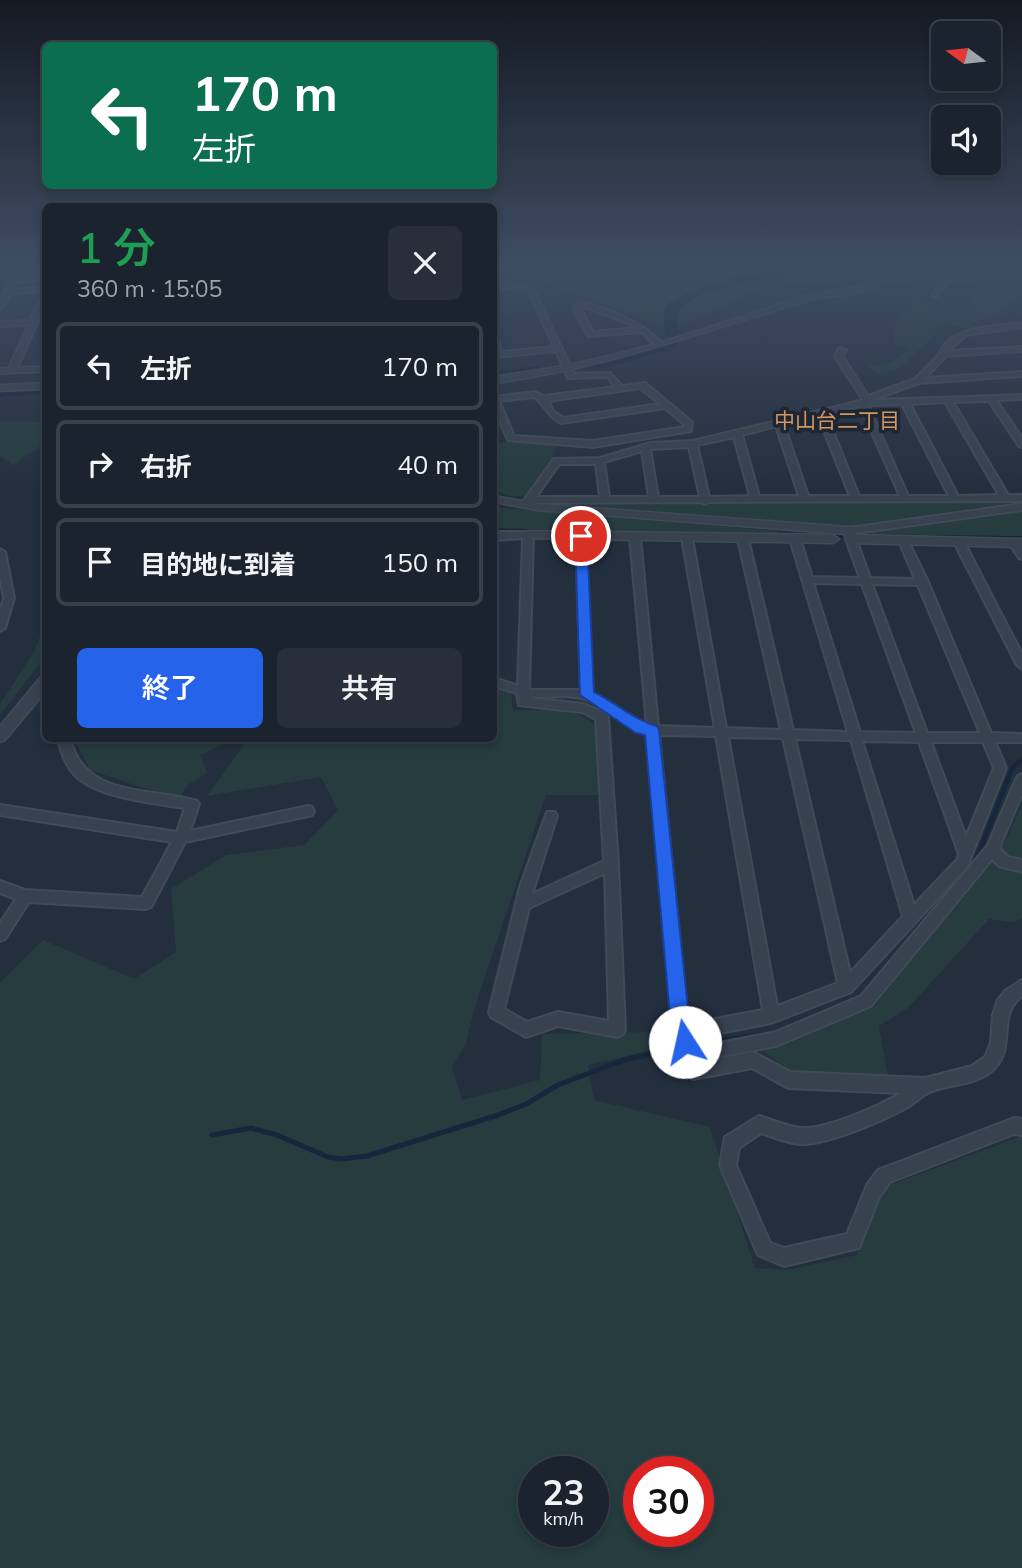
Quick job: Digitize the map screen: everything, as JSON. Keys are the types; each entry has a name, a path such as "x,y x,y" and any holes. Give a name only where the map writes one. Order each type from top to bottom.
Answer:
{"street":[{"path":"12,370 26,338"},
{"path":"552,338 571,376 610,375 618,387"},
{"path":"652,338 657,343"},
{"path":"497,379 676,338"},
{"path":"918,382 944,354 944,350 958,338"},
{"path":"497,355 557,349"},
{"path":"944,354 1022,349"},
{"path":"842,350 839,357 864,401 905,498"},
{"path":"497,372 565,365"},
{"path":"0,371 42,369"},
{"path":"527,503 557,461 600,461 646,447 693,444 821,413 918,382 1022,374"},
{"path":"497,406 511,438 584,443 688,429 689,424 642,385 543,399"},
{"path":"0,388 42,386"},
{"path":"0,396 42,393"},
{"path":"497,399 535,394 543,399 550,412 584,443"},
{"path":"864,401 1022,397"},
{"path":"991,398 1022,444"},
{"path":"948,400 1006,499"},
{"path":"905,402 955,498"},
{"path":"561,421 665,406"},
{"path":"821,413 856,500"},
{"path":"779,423 805,500"},
{"path":"737,432 755,500"},
{"path":"693,444 705,501"},
{"path":"646,447 654,501"},
{"path":"600,461 604,500"},
{"path":"527,503 604,500 1022,498"},
{"path":"497,499 904,541 1018,543 1022,556"},
{"path":"497,536 795,539 850,535 1022,507"},
{"path":"528,535 523,702 584,708 601,717 611,864 617,1030 558,1019 526,1030 496,1012 523,904 551,817"},
{"path":"850,535 921,737 965,852"},
{"path":"581,536 587,695"},
{"path":"635,537 681,1028 693,1071 753,1060 788,1080 925,1086 955,1079 990,1061 998,1046 1002,1003 1011,993 1022,987"},
{"path":"687,538 771,1016"},
{"path":"743,539 846,986"},
{"path":"795,539 910,916"},
{"path":"681,1028 689,1032 771,1016 846,986 962,863 999,768 989,738 904,541"},
{"path":"959,542 1022,665"},
{"path":"0,554 9,598 4,604 0,628"},
{"path":"809,580 923,582"},
{"path":"497,683 522,693 587,695 642,729 1022,738"},
{"path":"0,736 42,686"},
{"path":"0,887 25,896 146,903 181,838 193,804 135,795 83,776 69,758 65,742"},
{"path":"689,1055 776,1039 866,1002 993,848 1022,779"},
{"path":"0,810 181,838 308,811"},
{"path":"993,848 994,853 1004,862 1022,866"},
{"path":"523,904 611,864"},
{"path":"0,935 25,896"},
{"path":"925,1086 886,1110 816,1135 802,1136 759,1125 731,1143 728,1165 764,1249 784,1257 853,1242 860,1230 874,1185 884,1176 1014,1126 1022,1127"}],"green space":[{"path":"895,338 932,338 900,368 877,375 867,365 890,363 908,348 895,344"},
{"path":"0,421 42,422 42,445 13,465 0,456"},
{"path":"511,441 556,444 552,462 530,494 510,496 497,489 497,443"},
{"path":"1022,500 1022,504 853,526 538,503"},
{"path":"497,507 778,531 778,534 497,529"},
{"path":"1022,511 1022,536 872,535 871,532"},
{"path":"42,631 42,661 0,715 0,704 34,652"},
{"path":"497,689 511,693 513,710 560,710 572,712 591,721 597,730 600,795 546,795 477,1000 466,1043 452,1067 462,1100 540,1080 542,1034 653,1032 657,1049 588,1065 594,1100 710,1127 755,1268 787,1270 857,1255 885,1187 1022,1136 1022,1568 0,1568 0,983 43,940 134,979 176,952 171,889 226,855 304,845 338,810 321,777 207,796 246,742 497,742"},
{"path":"76,742 226,743 200,755 207,773 186,786 181,797 90,770"},
{"path":"1022,804 1022,919 1012,922 989,919 909,1007 879,1026 888,1076 791,1072 762,1050 874,1007 1006,840"}],"waterway":[{"path":"597,366 670,345"},
{"path":"497,376 538,370"},
{"path":"0,392 42,389"},
{"path":"497,531 573,532"},
{"path":"830,536 849,536"},
{"path":"879,536 1022,538"},
{"path":"978,855 1012,769 1022,759"},
{"path":"975,864 979,853"},
{"path":"212,1135 251,1128 277,1135 328,1157 341,1159 367,1156 498,1115 526,1104 558,1085 624,1060 696,1044 762,1035"}],"district":[{"name":"中山台二丁目","path":"837,421"}],"route":[{"path":"581,536 587,695 642,729 652,730 681,1028 685,1042"}]}
